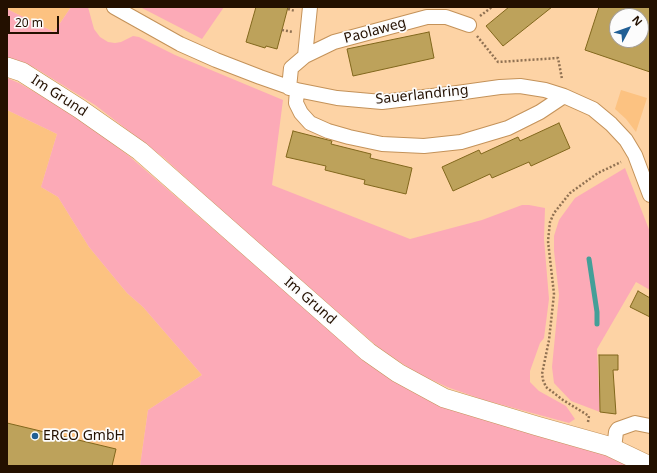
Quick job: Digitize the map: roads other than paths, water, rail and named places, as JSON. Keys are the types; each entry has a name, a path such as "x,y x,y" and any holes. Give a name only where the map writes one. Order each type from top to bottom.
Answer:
{"main road":[{"name":"Im Grund","path":"7,67 22,72 80,109 140,151 368,352 398,373 444,398 614,448 650,466"}],"street":[{"name":"Sauerlandring","path":"114,7 180,44 236,68 293,89 337,98 382,102 500,86 520,86 545,90 564,96 593,109 611,124 626,140 635,155 650,194"},
{"path":"305,56 310,7"},
{"name":"Paolaweg","path":"468,26 446,17 427,17 334,42 305,56 290,68 296,104 310,123 328,131 382,144 424,146 461,142 508,128 540,112 564,96"},
{"path":"614,448 616,432 618,429 635,423 650,426"}],"waterway":[{"path":"589,259 597,312 597,324"}],"place":[{"name":"ERCO GmbH","path":"35,436"}]}
